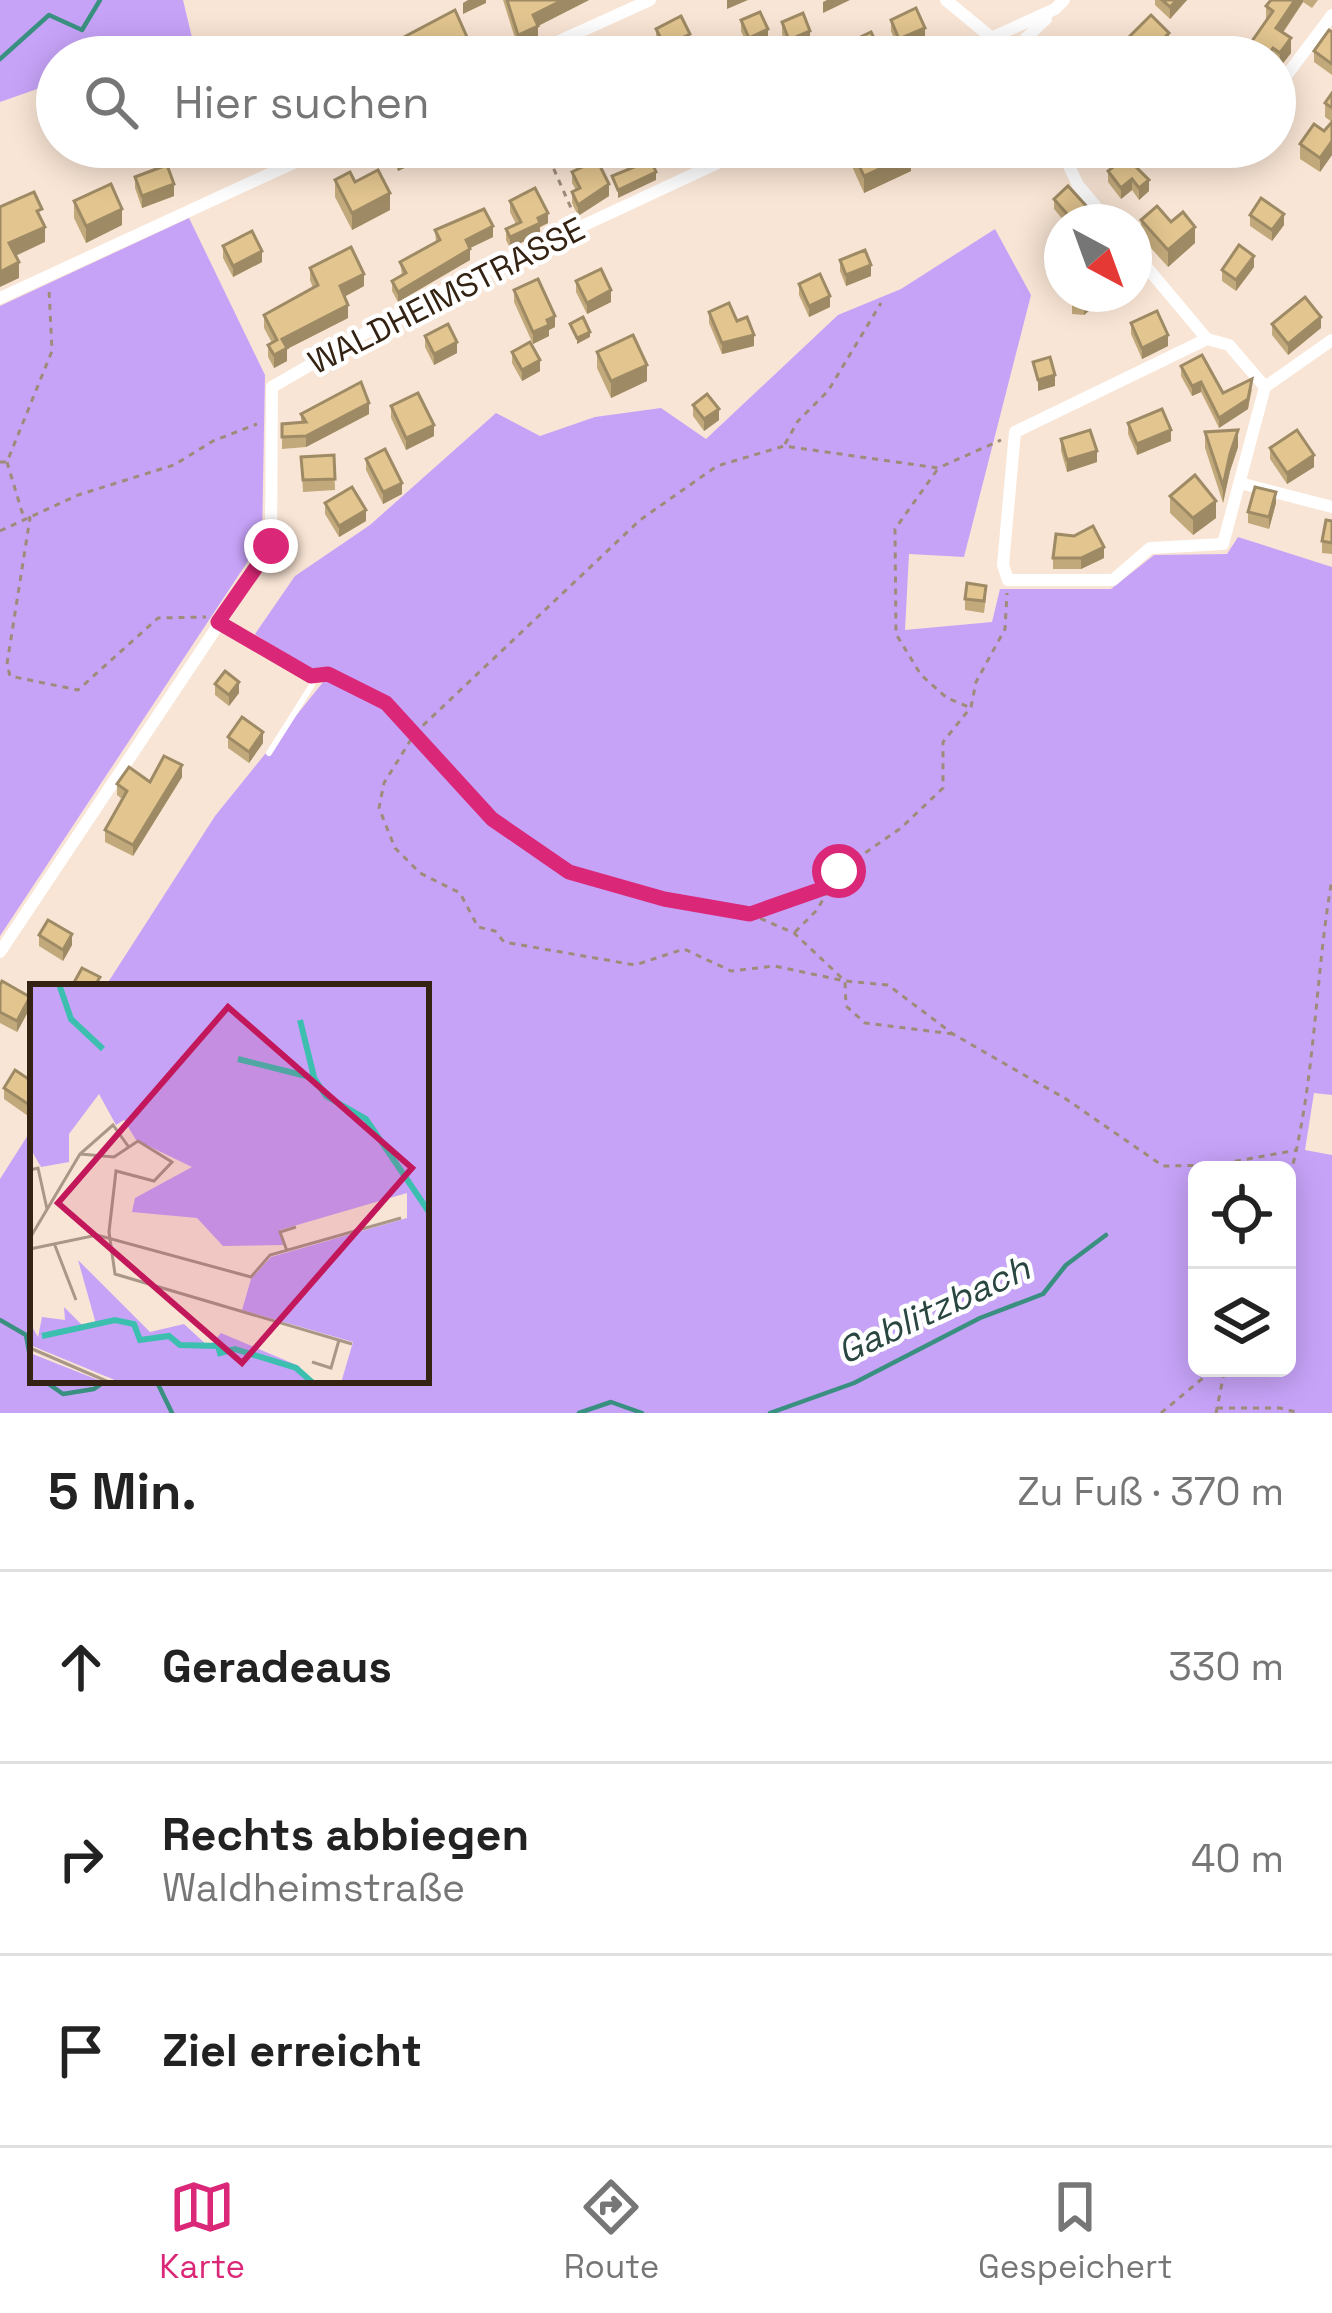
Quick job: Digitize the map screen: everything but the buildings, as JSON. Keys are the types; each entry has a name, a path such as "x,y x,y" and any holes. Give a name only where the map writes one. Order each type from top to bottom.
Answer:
{"street":[{"path":"570,36 650,0"},
{"path":"946,0 990,36"},
{"path":"996,36 1060,5"},
{"path":"1028,36 1060,5"},
{"path":"1296,63 1332,15"},
{"path":"0,298 282,168"},
{"name":"WALDHEIMSTRASSE","path":"272,413 272,387 336,346 706,168"},
{"path":"1070,168 1094,204"},
{"path":"1152,273 1207,339 1229,345 1265,387"},
{"path":"1207,339 1015,432 1004,565 1008,580 1113,580 1150,548 1223,544 1265,387 1332,340"},
{"path":"0,952 271,546 272,413"},
{"path":"1240,483 1332,507"}],"lane":[{"path":"218,622 311,676 313,686 269,753"}],"path":[{"path":"554,168 580,226"},
{"path":"31,518 22,512 3,462 52,351 49,275"},
{"path":"784,446 798,421 828,391 881,303"},
{"path":"0,532 78,495 174,465 272,413"},
{"path":"1015,432 963,461 938,468 784,446 717,466 640,520 415,733 384,783 379,808 395,848 421,873 460,893 478,927 495,932 504,942 635,965 684,949 731,971 775,966 888,985 953,1034 1066,1099 1163,1166 1215,1165 1298,1150"},
{"path":"938,468 895,530 896,634 921,675 947,698 971,707"},
{"path":"31,518 7,664 10,676 78,690 158,618 200,614 218,622"},
{"path":"794,932 839,871 902,828 943,788 943,742 971,707 976,682 1005,629 1008,580"},
{"path":"311,676 328,674 386,703 492,819 569,872 664,899 750,914 794,932 845,981 846,1006 865,1023 953,1034"},
{"path":"1295,1161 1315,1028 1316,969 1332,879"},
{"path":"750,914 830,886"},
{"path":"1161,1413 1204,1377"},
{"path":"1223,1377 1216,1410 1295,1412"}],"shaded area":[{"path":"0,0 183,0 192,36 36,36 36,89 0,102"},
{"path":"189,218 265,375 262,540 0,936 0,306"},
{"path":"995,229 1031,295 964,557 909,554 905,630 992,622 1000,589 1111,589 1154,555 1227,554 1238,537 1332,567 1332,1095 1314,1093 1305,1150 1332,1155 1332,1413 0,1413 0,1179 30,1132 30,1383 429,1383 429,984 107,984 215,816 324,681 255,634 295,576 370,525 496,413 540,436 595,417 661,408 706,439 838,315 901,289"}],"waterway":[{"path":"0,59 49,15 82,30 100,0"},
{"name":"Gablitzbach","path":"770,1413 854,1383 980,1318 1043,1294 1066,1265 1106,1235"},
{"name":"Gablitzbach","path":"0,1320 26,1335 30,1357"},
{"name":"Gablitzbach","path":"47,1383 63,1394 103,1383"},
{"name":"Gablitzbach","path":"157,1383 172,1413"},
{"name":"Gablitzbach","path":"579,1413 611,1402 642,1413"}],"route":[{"path":"271,546 218,622 311,676 328,674 386,703 492,819 569,872 664,899 750,914 830,886 839,871"}]}
